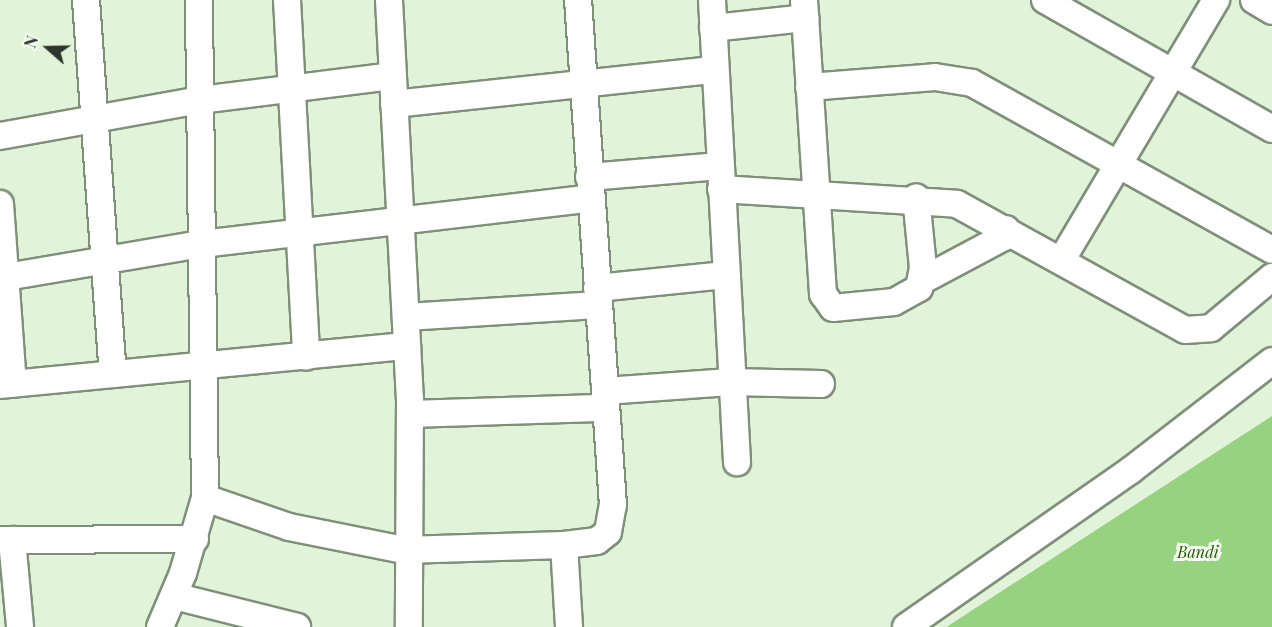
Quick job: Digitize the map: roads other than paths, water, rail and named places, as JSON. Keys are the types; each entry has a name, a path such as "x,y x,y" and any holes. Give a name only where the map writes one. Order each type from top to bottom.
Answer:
{"street":[{"path":"86,0 113,374"},
{"path":"160,627 195,539 205,498 199,0"},
{"path":"287,0 302,231 306,356"},
{"path":"392,0 394,104 410,414 409,627"},
{"path":"205,498 289,527 411,550 564,546 597,541 611,528 605,399 578,0"},
{"path":"712,0 713,70 730,382 737,462"},
{"path":"1045,0 1174,71 1272,129"},
{"path":"1061,261 1216,0"},
{"path":"1254,0 1272,11"},
{"path":"713,28 805,9 815,192 824,294 833,308 894,302 910,297 923,280 1004,237 1006,229"},
{"path":"394,104 583,87 713,70"},
{"path":"0,136 201,100 393,76"},
{"path":"809,87 960,79 1119,163 1272,250"},
{"path":"2,278 202,244 401,219 590,187 720,177 815,192 916,197 957,204 1006,229 1185,330 1211,328 1272,277"},
{"path":"916,197 923,280"},
{"path":"0,204 7,385 407,346"},
{"path":"406,316 598,296 725,275"},
{"path":"906,627 1131,470 1272,361"},
{"path":"410,414 605,399 730,382 821,384"},
{"path":"20,627 6,540 195,539"},
{"path":"564,546 569,627"},
{"path":"174,596 297,627"}],"water":[{"name":"Bandi","path":"1272,416 1272,627 947,627 951,624"}]}
